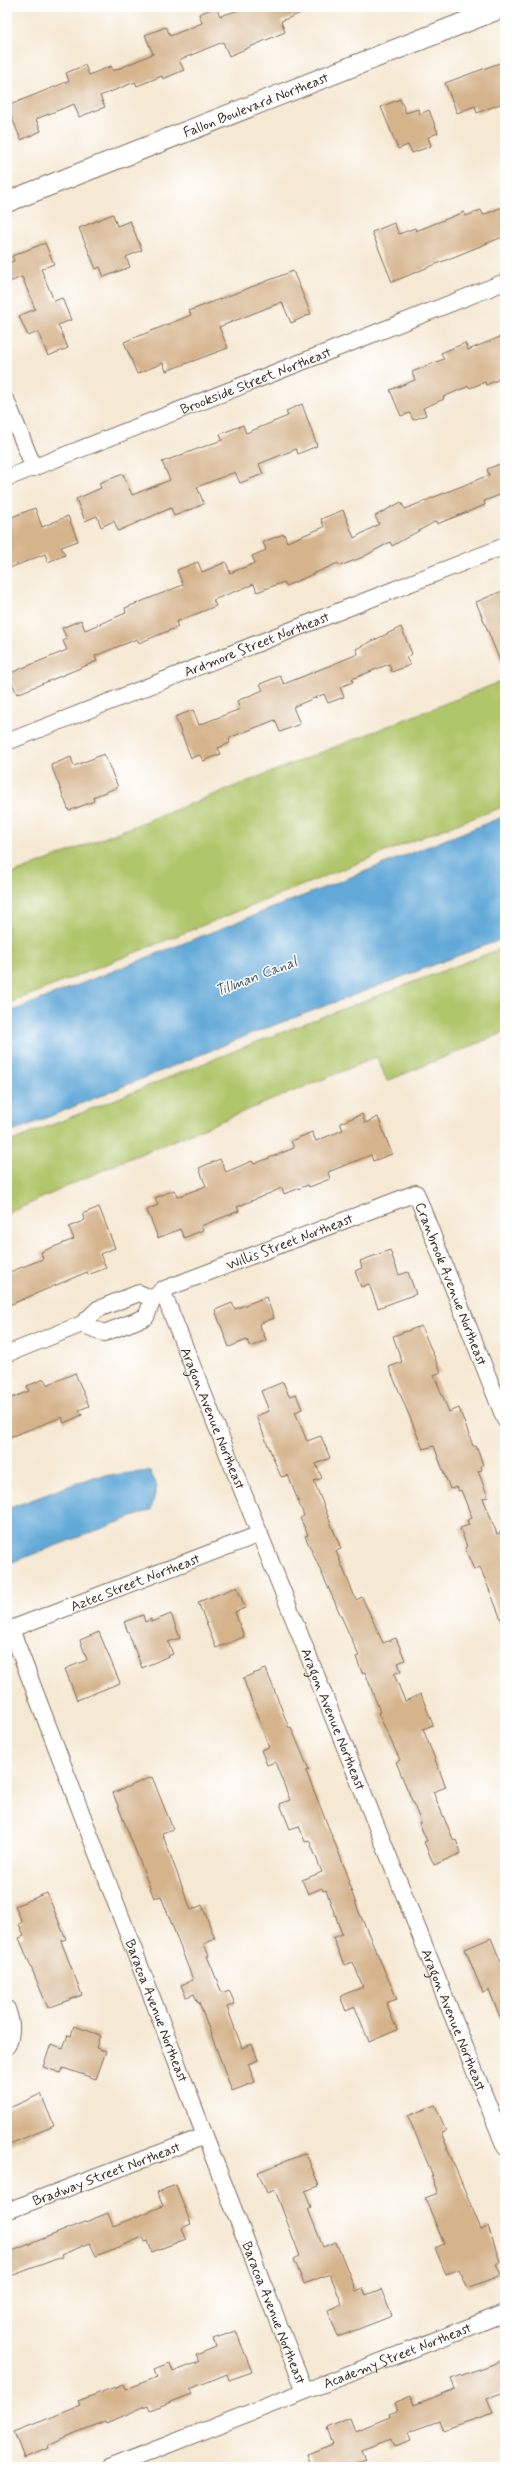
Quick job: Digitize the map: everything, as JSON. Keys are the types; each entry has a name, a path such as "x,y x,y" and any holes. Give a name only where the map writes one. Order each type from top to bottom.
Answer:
{"street":[{"name":"Fallon Boulevard Northeast","path":"7,202 504,7"},
{"name":"Brookside Street Northeast","path":"7,478 505,282"},
{"path":"7,402 34,468"},
{"name":"Ardmore Street Northeast","path":"7,742 505,546"},
{"name":"Willis Street Northeast","path":"157,1295 416,1193"},
{"name":"Cranbrook Avenue Northeast","path":"416,1193 505,1420"},
{"path":"7,1354 82,1324 98,1309 139,1293 157,1295 146,1316 104,1333 82,1324"},
{"name":"Aragon Avenue Northeast","path":"157,1295 260,1534 505,2147"},
{"name":"Aztec Street Northeast","path":"11,1629 260,1534"},
{"name":"Baracoa Avenue Northeast","path":"11,1629 205,2136 305,2391"},
{"path":"7,2009 12,2022 11,2037 7,2046"},
{"name":"Bradway Street Northeast","path":"7,2211 205,2136"},
{"name":"Academy Street Northeast","path":"111,2467 505,2313"}],"green space":[{"path":"505,680 505,806 425,836 7,1004 7,876"},
{"path":"505,947 505,1032 387,1081 377,1057 116,1164 7,1214 7,1143 254,1043"}],"water":[{"name":"Tillman Canal","path":"505,816 505,938 251,1034 7,1134 7,1013"},
{"path":"150,1471 157,1486 151,1510 7,1564 7,1509 93,1477"}],"building":[{"path":"216,7 220,16 249,7 314,8 281,21 285,32 229,56 223,42 179,60 184,70 163,79 162,76 137,86 135,82 100,96 105,107 79,117 74,104 36,119 41,131 21,140 7,106 69,81 66,73 85,65 89,75 111,66 113,71 153,54 145,35 166,27 170,36 202,23 199,14"},
{"path":"505,61 505,102 477,113 475,106 457,113 445,83"},
{"path":"400,99 406,113 418,109 420,114 429,110 438,133 428,137 431,146 412,153 408,145 398,149 381,107"},
{"path":"505,206 505,236 392,282 372,232 394,223 399,234 415,228 416,231 464,212 466,216 481,210 483,215"},
{"path":"113,214 117,226 130,221 142,250 126,257 130,267 104,277 100,267 96,269 79,228"},
{"path":"45,243 54,264 41,269 54,301 62,298 71,320 58,325 68,348 48,356 38,332 28,336 19,316 35,309 22,277 7,283 7,263 14,261 12,256"},
{"path":"293,271 311,314 291,323 282,302 219,327 228,348 166,371 163,363 137,374 124,342 191,315 189,311"},
{"path":"505,335 505,377 486,385 485,382 470,388 469,386 443,397 444,399 423,408 426,415 413,420 410,413 401,416 390,390 415,380 412,372 444,359 441,353 465,343 468,350"},
{"path":"302,404 317,446 298,454 296,449 259,464 263,474 240,483 235,472 197,487 204,504 174,516 171,508 118,531 114,521 101,527 97,516 85,521 76,499 101,488 99,483 123,474 132,495 170,480 162,462 222,440 220,434 243,425 246,433 288,416 286,411"},
{"path":"505,462 505,493 484,501 485,505 437,524 436,521 392,546 390,542 363,557 340,566 338,563 286,586 284,582 257,592 254,584 213,600 216,606 176,622 178,627 139,643 137,639 95,656 97,661 17,694 8,674 67,650 63,641 67,639 62,628 81,620 85,630 126,613 125,608 183,585 177,570 198,562 202,572 226,562 230,573 255,563 252,556 266,550 263,542 284,534 287,542 324,527 321,519 343,510 354,538 379,524 375,516 401,502 405,509 489,475 487,469"},
{"path":"35,508 42,527 68,516 78,541 61,547 65,555 48,562 45,554 7,569 7,519"},
{"path":"505,590 505,671 504,671 476,602"},
{"path":"401,627 412,654 406,657 410,665 392,672 389,664 352,679 353,682 340,687 344,697 328,703 324,694 293,707 300,724 280,732 275,720 229,738 230,743 218,748 221,754 203,761 200,755 191,758 175,717 193,710 199,725 240,709 237,701 263,690 260,684 280,676 284,684 358,654 356,649"},
{"path":"104,754 118,787 93,797 94,801 69,811 51,765 71,757 74,766"},
{"path":"362,1114 365,1123 378,1117 392,1154 373,1161 371,1155 328,1172 330,1179 309,1187 308,1185 284,1194 282,1188 237,1207 239,1211 201,1226 203,1230 184,1238 180,1229 158,1238 147,1210 158,1205 155,1198 174,1190 177,1197 206,1186 199,1168 220,1159 226,1172 252,1161 254,1164 294,1148 291,1141 312,1132 316,1141 343,1130 340,1123"},
{"path":"99,1207 115,1248 100,1254 106,1268 88,1275 87,1272 7,1306 7,1273 43,1259 41,1252 74,1239 69,1227 85,1220 82,1214"},
{"path":"390,1250 399,1275 408,1272 416,1294 378,1308 369,1284 361,1287 355,1271 362,1268 360,1261"},
{"path":"266,1297 274,1318 259,1324 266,1340 250,1347 247,1340 229,1347 215,1310 232,1303 235,1309"},
{"path":"421,1326 441,1372 434,1375 449,1412 459,1408 473,1446 476,1446 483,1465 481,1466 482,1470 478,1471 488,1497 483,1498 497,1534 505,1531 505,1629 480,1567 474,1570 465,1548 467,1547 460,1528 469,1525 467,1520 472,1518 461,1490 459,1491 457,1487 450,1489 434,1446 423,1449 389,1367 402,1362 393,1336"},
{"path":"75,1373 89,1406 79,1410 82,1415 64,1423 62,1417 7,1438 7,1400 29,1391 27,1386 44,1379 47,1385"},
{"path":"283,1382 289,1396 296,1394 302,1409 295,1412 307,1441 321,1436 330,1458 316,1464 322,1478 314,1481 341,1549 336,1551 356,1600 362,1597 383,1643 396,1638 405,1660 398,1663 401,1671 394,1674 405,1701 421,1694 433,1725 423,1729 446,1787 433,1792 454,1841 456,1840 461,1853 434,1865 424,1842 427,1841 419,1823 421,1822 396,1762 400,1760 378,1713 380,1712 365,1672 362,1673 356,1657 359,1656 305,1536 308,1535 300,1518 304,1516 288,1475 281,1477 256,1416 269,1411 261,1391"},
{"path":"237,1587 245,1608 235,1612 244,1637 216,1648 198,1602"},
{"path":"171,1614 180,1638 168,1642 173,1654 142,1668 124,1622 143,1615 145,1622 151,1619 151,1622"},
{"path":"99,1632 120,1683 77,1700 65,1669 87,1660 80,1640"},
{"path":"266,1669 289,1728 291,1727 309,1770 306,1771 350,1881 348,1882 359,1912 397,1999 386,2003 397,2030 369,2042 355,2007 346,2011 340,1996 363,1987 353,1962 344,1965 333,1938 342,1934 326,1890 323,1891 322,1888 308,1894 302,1880 322,1872 309,1840 305,1842 299,1826 290,1829 280,1804 290,1800 275,1762 267,1765 261,1750 269,1747 243,1678"},
{"path":"152,1777 173,1829 162,1833 191,1910 202,1905 215,1939 204,1944 209,1956 207,1956 222,1993 229,1990 235,2004 227,2007 242,2048 252,2044 258,2060 248,2064 255,2082 232,2091 199,2002 198,2003 194,1994 186,1997 181,1985 193,1980 161,1896 154,1898 113,1793"},
{"path":"47,1893 66,1939 61,1941 82,1995 48,2008 19,1938 24,1936 19,1924 22,1922 15,1906"},
{"path":"491,1938 505,1972 504,2027 489,1990 483,1993 465,1949"},
{"path":"74,2026 100,2035 96,2048 106,2051 96,2079 63,2068 61,2073 43,2067 51,2044 63,2048 68,2035 71,2036"},
{"path":"41,2094 54,2126 7,2145 7,2109"},
{"path":"435,2105 446,2130 441,2132 455,2167 481,2229 488,2226 500,2262 496,2264 501,2275 468,2288 459,2269 446,2274 435,2248 444,2244 425,2198 438,2193 431,2176 433,2176 408,2116"},
{"path":"306,2153 319,2186 305,2191 311,2207 308,2209 323,2247 336,2242 356,2291 363,2288 366,2295 381,2289 392,2316 338,2337 328,2310 342,2304 330,2274 304,2284 294,2259 300,2256 275,2190 267,2193 258,2172"},
{"path":"176,2185 191,2224 182,2228 186,2239 152,2252 148,2241 145,2242 143,2237 96,2256 90,2243 61,2255 62,2257 11,2276 7,2267 7,2253 108,2213 113,2226 163,2206 157,2192"},
{"path":"236,2331 252,2372 229,2380 227,2374 190,2389 192,2394 150,2410 148,2405 107,2423 106,2421 65,2437 48,2445 49,2448 24,2458 14,2432 80,2406 78,2401 123,2384 125,2389 158,2377 155,2369 170,2363 173,2372 199,2362 196,2355 216,2347 213,2339"},
{"path":"505,2360 505,2392 487,2398 493,2413 443,2430 439,2421 411,2431 409,2434 411,2441 394,2447 391,2439 362,2450 366,2459 352,2464 354,2467 312,2467 307,2454 333,2444 327,2428 350,2418 355,2431 390,2417 389,2414 397,2411 394,2403 411,2396 414,2405 455,2389 451,2379"}]}
